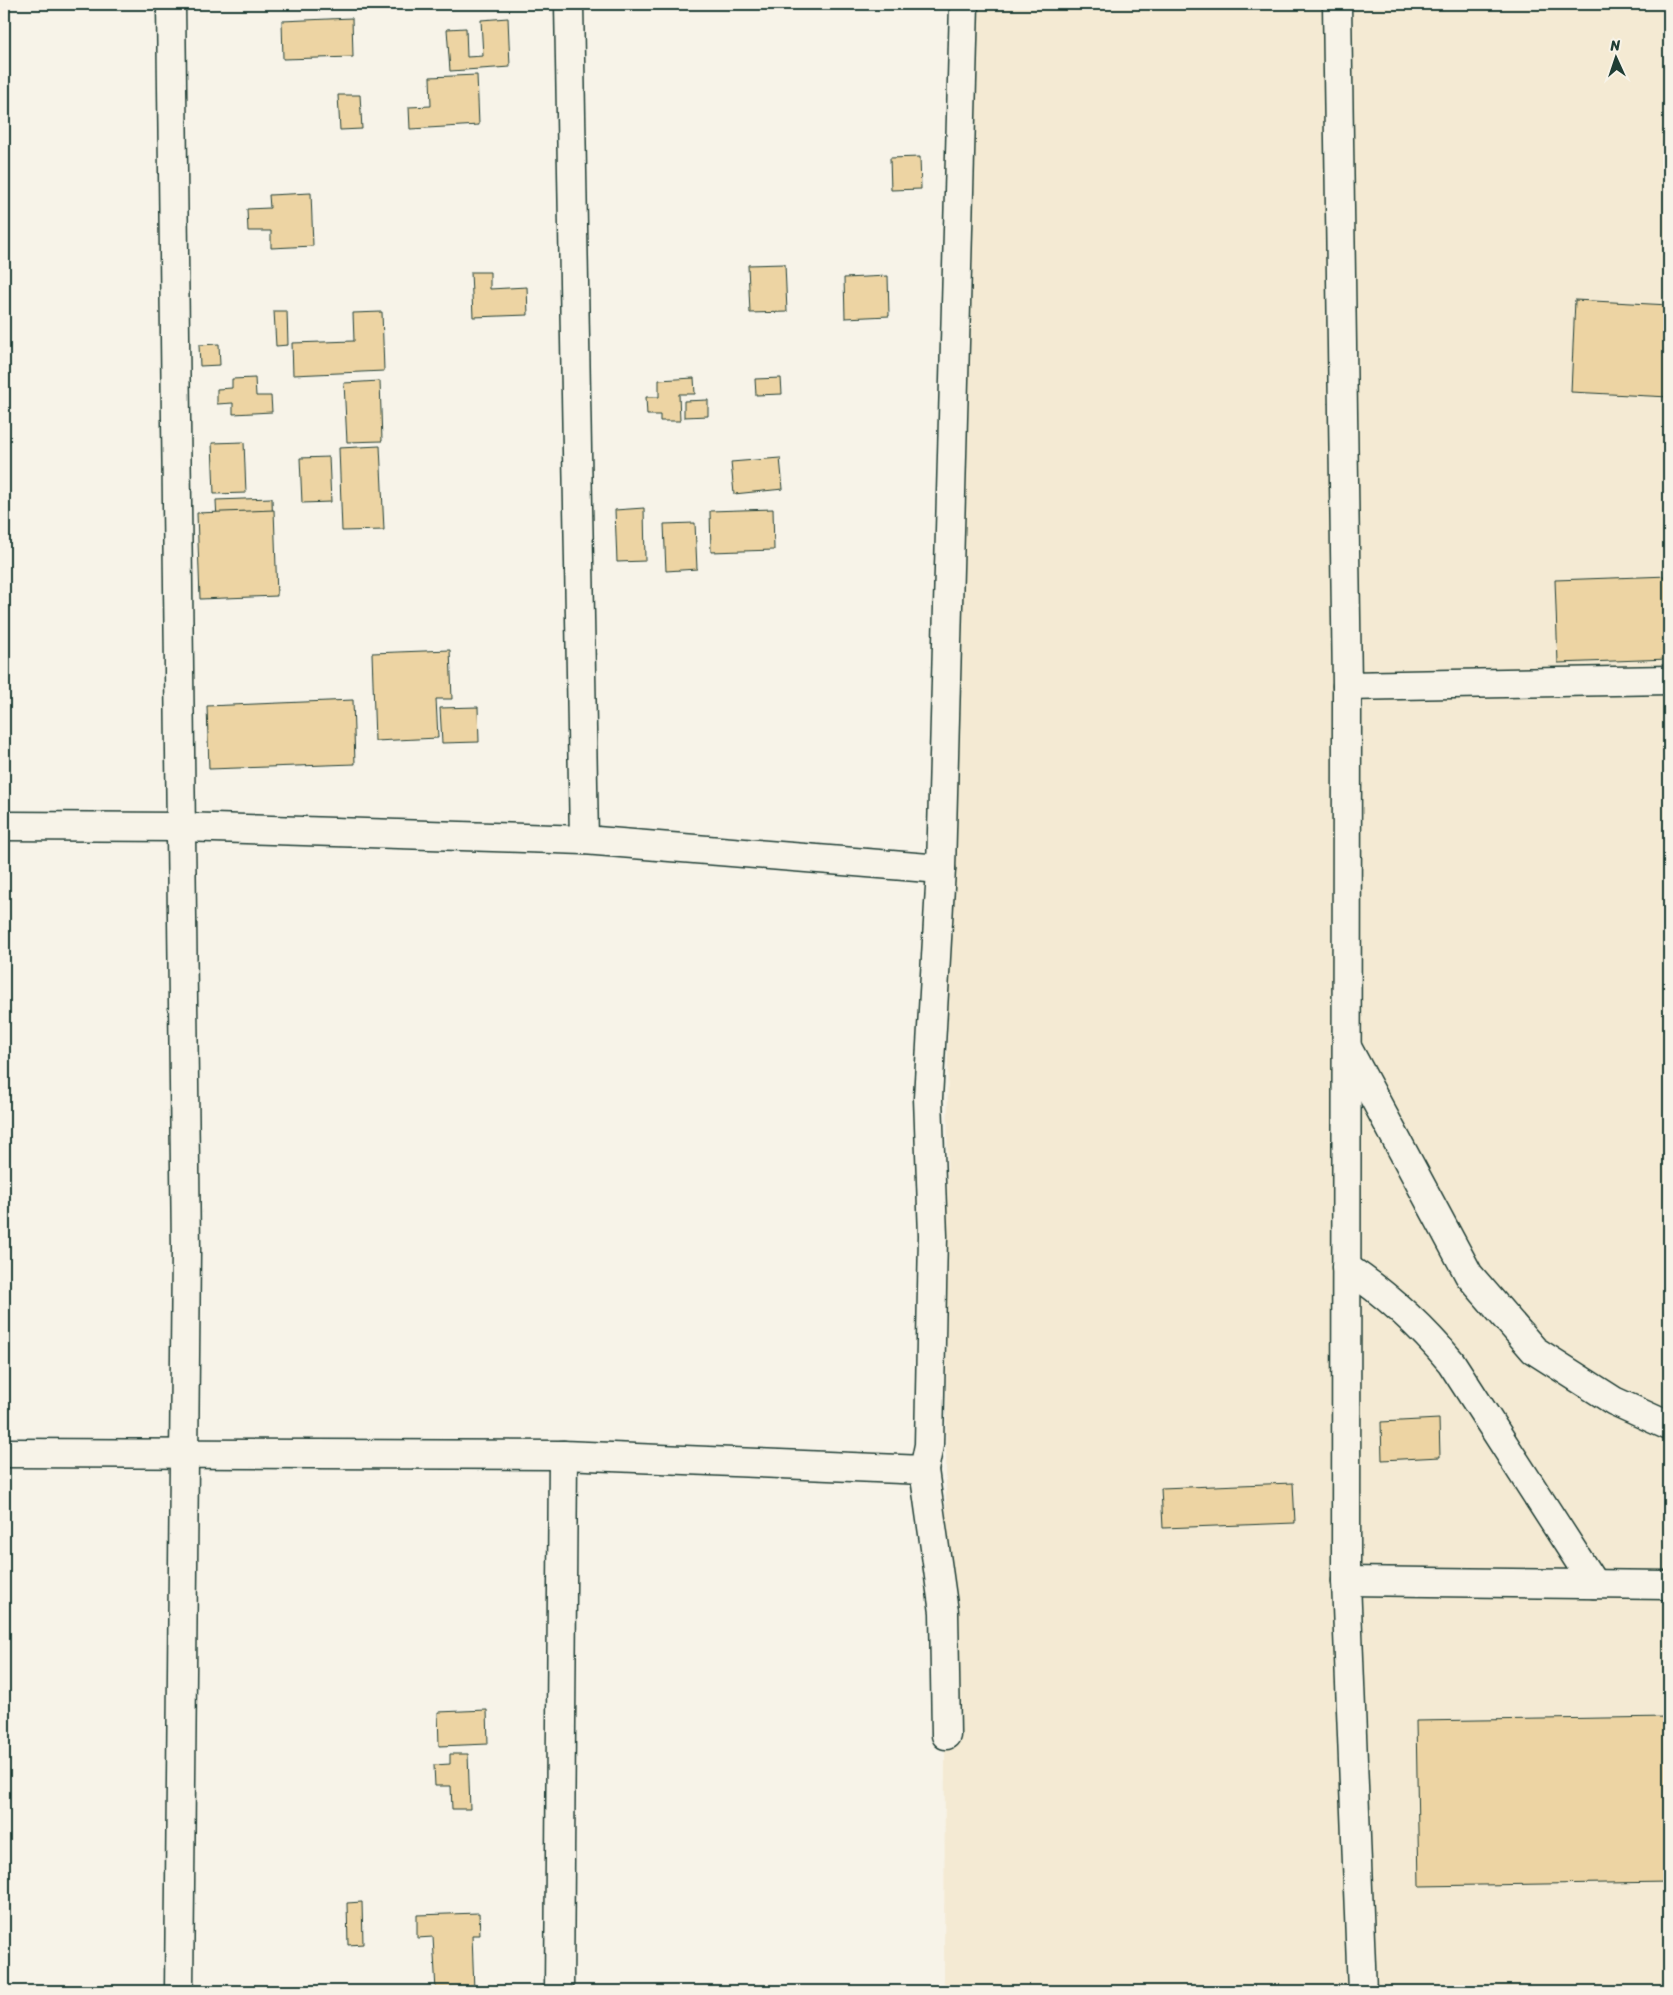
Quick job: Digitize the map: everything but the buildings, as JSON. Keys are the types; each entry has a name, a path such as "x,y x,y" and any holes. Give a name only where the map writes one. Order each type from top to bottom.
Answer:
{"street":[{"path":"171,4 186,1249 179,1991"},
{"path":"569,4 584,840"},
{"path":"946,1735 944,1612 924,1470 929,1445 933,1236 928,1098 942,869 964,4"},
{"path":"1337,4 1346,686 1346,1581 1362,1991"},
{"path":"1346,686 1669,680"},
{"path":"4,826 181,827 584,840 942,869"},
{"path":"1346,1045 1469,1275 1534,1350 1614,1400 1669,1426"},
{"path":"1346,1267 1397,1305 1426,1333 1451,1362 1594,1584"},
{"path":"4,1453 563,1455 924,1470"},
{"path":"559,1991 563,1455"},
{"path":"1346,1581 1669,1585"}],"shaded area":[{"path":"952,4 1669,4 1669,1991 944,1991"}]}
